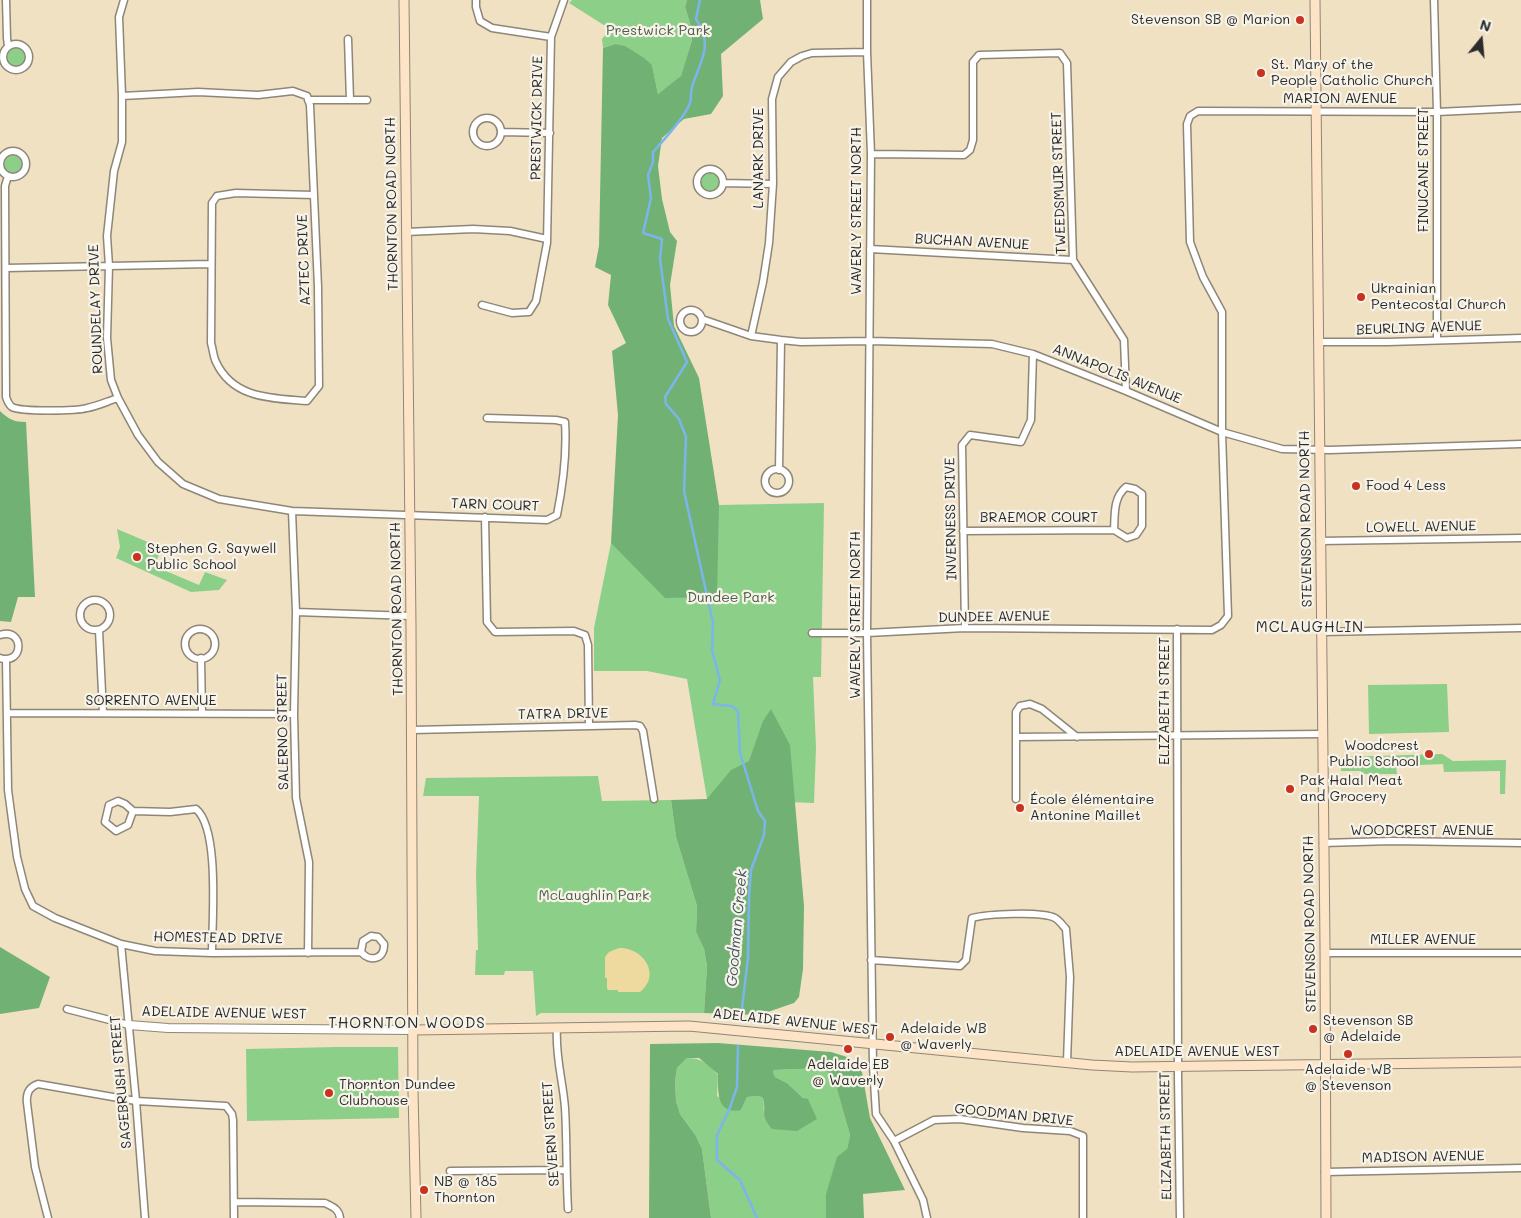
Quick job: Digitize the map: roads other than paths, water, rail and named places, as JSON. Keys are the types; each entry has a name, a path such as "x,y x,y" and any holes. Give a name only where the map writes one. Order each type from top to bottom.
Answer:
{"main road":[{"name":"THORNTON ROAD NORTH","path":"404,0 416,1218"},
{"name":"STEVENSON ROAD NORTH","path":"1315,0 1326,1218"},
{"name":"ADELAIDE AVENUE WEST","path":"414,1030 689,1026 1125,1066 1521,1062"}],"street":[{"path":"6,0 6,38 8,46 3,54 4,63 14,70 23,68 29,57 26,48 19,44 8,46"},
{"name":"ROUNDELAY DRIVE","path":"124,0 119,17 122,142 114,171 107,236 108,338 111,380 118,398 138,435 158,462 183,484 219,499 292,511 410,516"},
{"path":"476,0 480,21 492,28 550,37"},
{"name":"PRESTWICK DRIVE","path":"482,305 512,313 529,312 536,302 547,238 550,37 564,0"},
{"name":"WAVERLY STREET NORTH","path":"867,0 871,154 867,633 872,1044 876,1114 894,1141 923,1200 927,1218"},
{"name":"FINUCANE STREET","path":"1434,0 1437,112 1437,340"},
{"path":"348,39 350,100"},
{"name":"LANARK DRIVE","path":"751,336 769,244 773,184 772,99 778,77 791,62 802,56 867,52"},
{"name":"TWEEDSMUIR STREET","path":"871,154 964,155 970,150 973,140 973,62 978,54 1060,53 1067,63 1073,260 1124,340 1126,390"},
{"path":"122,96 198,92 258,95 293,91 307,96 308,100 367,100"},
{"name":"AZTEC DRIVE","path":"211,264 212,343 216,362 230,382 239,389 262,397 307,401 319,386 318,287 310,105 308,100"},
{"name":"MARION AVENUE","path":"1190,116 1198,111 1437,112 1521,108"},
{"name":"ELIZABETH STREET","path":"1180,1218 1177,629 1212,630 1221,625 1228,616 1222,432 1222,312 1203,277 1190,242 1187,124 1190,116"},
{"path":"486,118 498,123 501,132 498,141 485,146 475,140 473,130 479,120 486,118"},
{"path":"501,132 550,133"},
{"path":"12,151 20,153 26,160 26,169 20,176 8,176 4,174 0,166 4,154 12,151"},
{"path":"710,169 721,175 723,183 717,194 709,195 701,191 698,179 702,172 710,169"},
{"path":"8,176 5,186 6,397 8,402 12,406 21,409 74,410 118,398"},
{"path":"723,183 773,184"},
{"path":"6,268 211,264 212,203 217,196 236,193 314,195"},
{"path":"406,232 510,230 547,238"},
{"name":"BUCHAN AVENUE","path":"870,249 1073,260"},
{"name":"ANNAPOLIS AVENUE","path":"702,319 751,336 801,342 870,341 992,344 1033,354 1126,390 1222,432 1282,449 1319,450 1521,444"},
{"name":"BEURLING AVENUE","path":"1318,342 1521,338"},
{"path":"779,470 781,340"},
{"name":"INVERNESS DRIVE","path":"965,628 962,445 970,435 1021,442 1030,420 1033,354"},
{"name":"TARN COURT","path":"410,516 548,520 557,515 566,439 565,422 556,420 487,418"},
{"name":"BRAEMOR COURT","path":"963,531 1114,530 1127,538 1136,535 1142,526 1142,494 1135,489 1126,487 1119,492 1115,504 1114,530"},
{"name":"SALERNO STREET","path":"292,511 296,612 294,714 296,798 309,862 308,953"},
{"path":"485,517 487,622 495,632 574,631 585,635 588,645 588,726"},
{"name":"LOWELL AVENUE","path":"1320,541 1521,538"},
{"path":"94,599 101,600 111,610 111,620 106,628 99,630 88,630 80,621 80,611 85,603 94,599"},
{"path":"296,612 411,616"},
{"name":"DUNDEE AVENUE","path":"812,633 867,633 965,628 1177,629"},
{"path":"1321,632 1521,628"},
{"path":"99,630 103,713"},
{"path":"205,630 213,637 215,649 207,658 201,658 194,660 186,652 185,639 192,631 205,630"},
{"path":"0,635 11,635 18,642 18,651 15,656 3,659"},
{"path":"201,658 202,713"},
{"name":"HOMESTEAD DRIVE","path":"3,659 8,714 8,790 10,809 17,857 25,888 33,906 55,918 121,944 155,951 212,953 361,952"},
{"path":"1016,799 1016,712 1020,706 1030,704 1042,709 1077,736"},
{"name":"SORRENTO AVENUE","path":"8,714 294,714"},
{"name":"TATRA DRIVE","path":"412,730 635,725 642,728 654,799"},
{"path":"1016,737 1322,734"},
{"path":"133,811 128,826 116,831 105,822 109,805 118,801 133,811 170,812 196,809 201,813 213,850 212,953"},
{"name":"WOODCREST AVENUE","path":"1323,843 1392,841 1521,843"},
{"path":"871,960 960,966 966,960 972,918 984,915 1030,914 1055,918 1066,929 1070,977 1067,1062"},
{"name":"SAGEBRUSH STREET","path":"121,944 145,1218"},
{"name":"MILLER AVENUE","path":"1325,953 1521,953"},
{"name":"ADELAIDE AVENUE WEST","path":"67,1009 129,1025 168,1028 414,1030"},
{"name":"SEVERN STREET","path":"557,1028 556,1044 564,1106 568,1209"},
{"path":"48,1218 35,1167 26,1096 29,1090 38,1084 136,1101 226,1106 230,1110 233,1120 234,1218"},
{"name":"GOODMAN DRIVE","path":"894,1141 934,1120 960,1119 1023,1128 1070,1131 1083,1136 1083,1218"},
{"name":"MADISON AVENUE","path":"1325,1172 1521,1168"},
{"path":"450,1171 566,1170"},
{"path":"234,1202 326,1203 334,1207 339,1213 340,1218"},
{"path":"927,1218 932,1218"}],"waterway":[{"name":"Goodman Creek","path":"700,0 696,19 704,37 704,51 692,86 691,101 684,115 653,152 653,162 648,175 651,198 643,233 662,239 660,259 668,319 687,362 665,397 666,404 679,419 686,437 684,491 713,623 712,650 720,680 713,704 732,706 738,711 740,753 758,811 765,821 764,835 751,870 748,958 742,1008"},
{"name":"Goodman Creek","path":"738,1046 737,1087 717,1135 717,1160 740,1180 757,1218"}],"place":[{"name":"Stevenson SB @ Marion","path":"1300,20"},
{"name":"St. Mary of the People Catholic Church","path":"1261,73"},
{"name":"Ukrainian Pentecostal Church","path":"1361,297"},
{"name":"Food 4 Less","path":"1356,486"},
{"name":"Stephen G. Saywell Public School","path":"137,557"},
{"name":"Woodcrest Public School","path":"1429,754"},
{"name":"Pak Halal Meat and Grocery","path":"1290,789"},
{"name":"École élémentaire Antonine Maillet","path":"1020,808"},
{"name":"Stevenson SB @ Adelaide","path":"1313,1029"},
{"name":"Adelaide WB @ Waverly","path":"890,1037"},
{"name":"Adelaide EB @ Waverly","path":"848,1049"},
{"name":"Adelaide WB @ Stevenson","path":"1348,1054"},
{"name":"Thornton Dundee Clubhouse","path":"329,1093"},
{"name":"NB @ 185 Thornton","path":"424,1190"}],"district":[{"name":"MCLAUGHLIN","path":"1310,627"},
{"name":"THORNTON WOODS","path":"407,1023"}],"park label":[{"name":"Prestwick Park","path":"658,31"},
{"name":"Dundee Park","path":"731,598"},
{"name":"McLaughlin Park","path":"594,896"}]}
